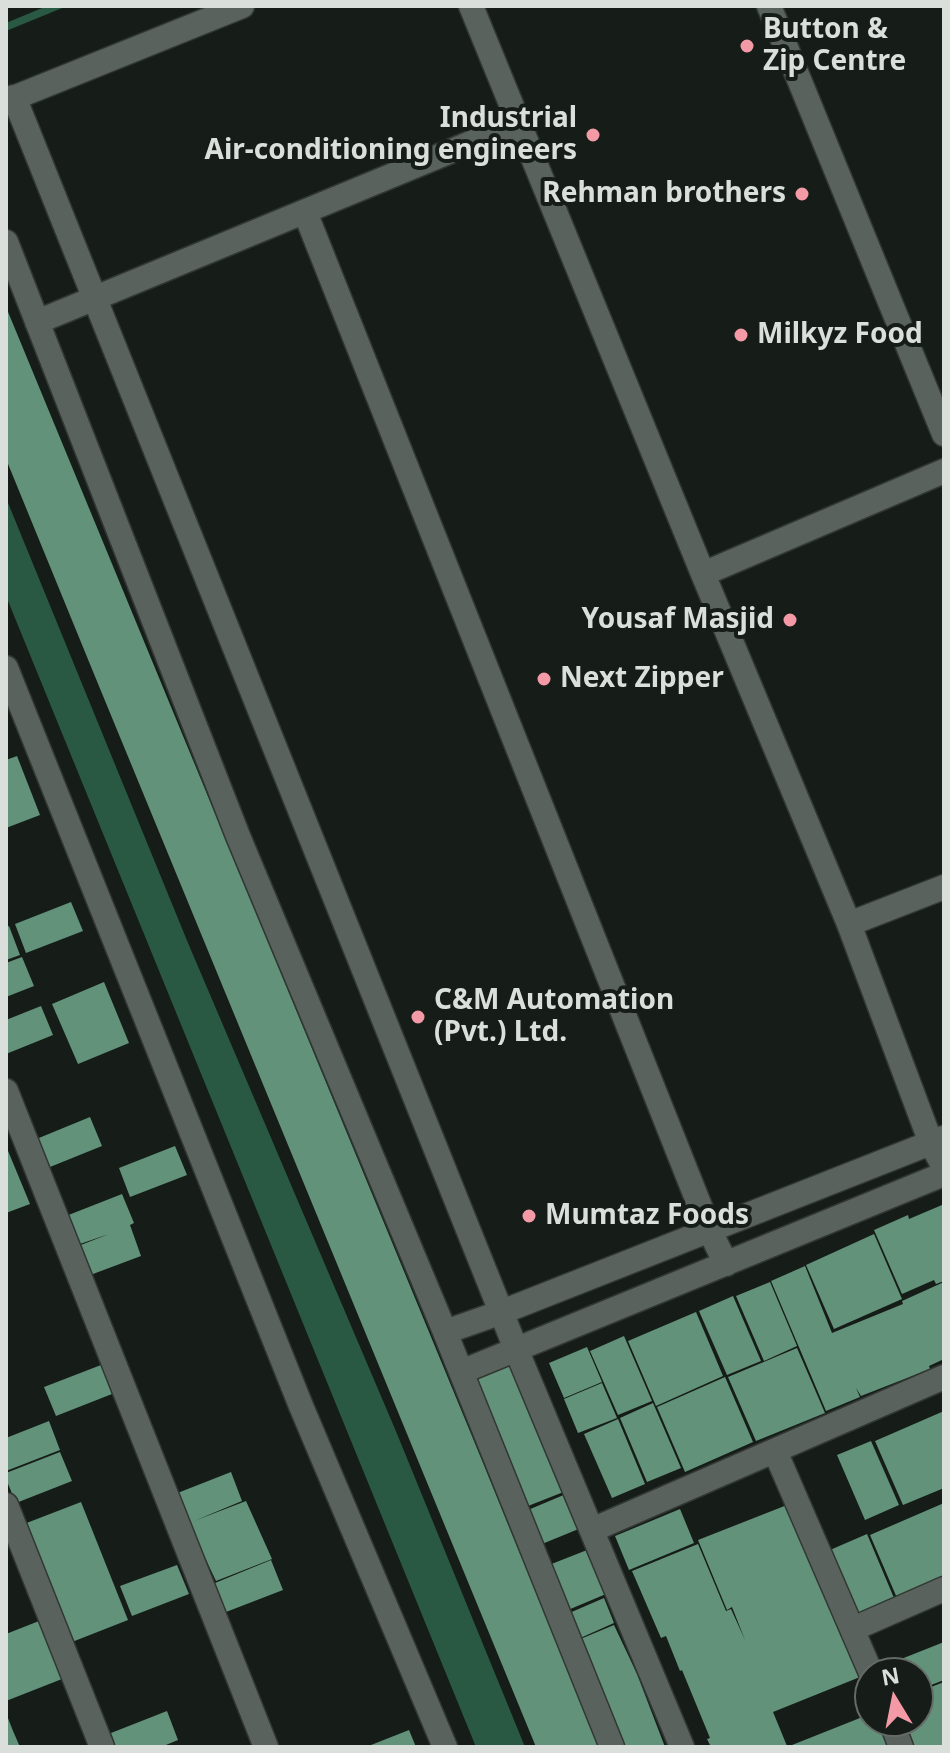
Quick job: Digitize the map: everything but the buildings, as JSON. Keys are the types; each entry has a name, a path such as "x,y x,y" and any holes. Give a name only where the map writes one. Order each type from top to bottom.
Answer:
{"street":[{"path":"242,6 10,99 95,298 516,1349 682,1747"},
{"path":"471,6 849,924 937,1140 944,1167"},
{"path":"769,6 944,434"},
{"path":"37,322 519,123"},
{"path":"305,212 709,1229 726,1264"},
{"path":"6,242 238,836 445,1332 612,1747"},
{"path":"703,574 944,471"},
{"path":"6,668 301,1406 445,1747"},
{"path":"849,924 944,887"},
{"path":"6,1091 266,1747"},
{"path":"445,1332 937,1140"},
{"path":"461,1372 944,1174"},
{"path":"592,1530 944,1377"},
{"path":"775,1451 864,1657"},
{"path":"6,1505 102,1747"},
{"path":"853,1629 944,1589"}],"shaded area":[{"path":"47,6 67,6 6,31 6,23"},
{"path":"6,498 188,943 395,1429 525,1747 476,1747 6,596"}],"place":[{"name":"Button & Zip Centre","path":"747,46"},
{"name":"Industrial Air-conditioning engineers","path":"593,135"},
{"name":"Rehman brothers","path":"802,194"},
{"name":"Milkyz Food","path":"741,335"},
{"name":"Yousaf Masjid","path":"790,620"},
{"name":"Next Zipper","path":"544,679"},
{"name":"C&M Automation (Pvt.) Ltd.","path":"418,1017"},
{"name":"Mumtaz Foods","path":"529,1216"}]}
